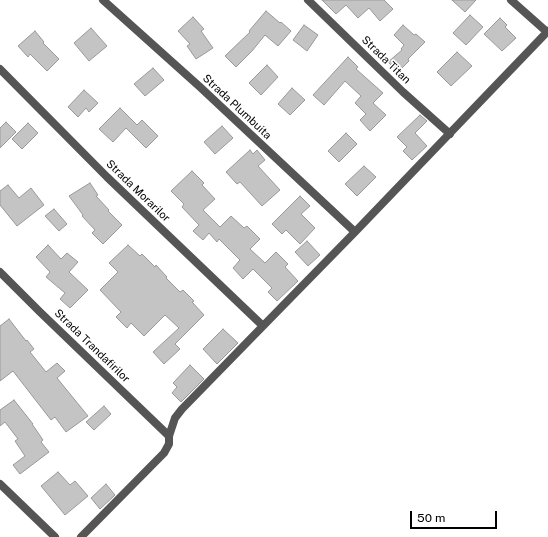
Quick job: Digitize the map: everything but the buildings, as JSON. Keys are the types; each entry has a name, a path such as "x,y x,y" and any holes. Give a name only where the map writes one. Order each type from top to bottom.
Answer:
{"street":[{"name":"Strada Plumbuita","path":"102,0 200,87 356,232"},
{"name":"Strada Titan","path":"308,0 403,92 450,134"},
{"path":"81,537 164,453 169,444 169,436 175,418 182,409 356,232 547,32 511,0"},
{"name":"Strada Morarilor","path":"0,69 107,177 263,326"},
{"name":"Strada Trandafirilor","path":"0,272 169,436"},
{"path":"0,484 56,537"}]}
